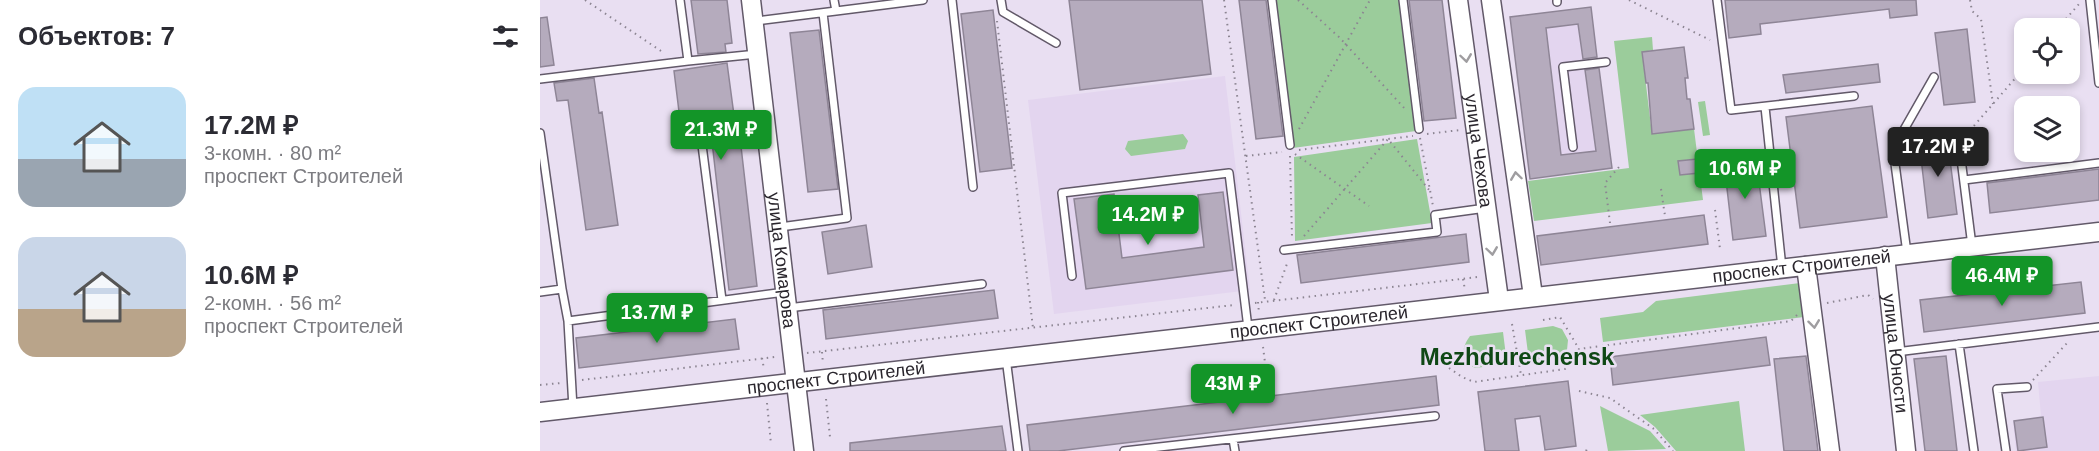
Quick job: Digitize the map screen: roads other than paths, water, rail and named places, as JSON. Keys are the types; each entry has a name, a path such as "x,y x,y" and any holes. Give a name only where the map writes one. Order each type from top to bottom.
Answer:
{"main road":[{"name":"улица Комарова","path":"751,0 804,451"},
{"name":"улица Чехова","path":"1458,0 1499,300"},
{"name":"улица Чехова","path":"1491,0 1533,296"},
{"name":"проспект Строителей","path":"540,412 2099,232"},
{"name":"улица Юности","path":"1885,256 1906,451"},
{"path":"1806,266 1830,451"}],"lane":[{"path":"680,0 688,61"},
{"path":"834,0 836,11"},
{"path":"753,21 923,0"},
{"path":"952,0 973,187"},
{"path":"1001,0 1003,12 1056,44"},
{"path":"1272,0 1290,148"},
{"path":"1403,0 1419,129"},
{"path":"1717,0 1731,110 1854,96"},
{"path":"2090,0 2099,83"},
{"path":"777,227 846,218 823,13"},
{"path":"540,79 757,54"},
{"path":"1573,147 1563,68 1606,62"},
{"path":"1907,253 1893,149 1934,77"},
{"path":"1766,107 1782,268"},
{"path":"540,133 568,321 573,408"},
{"path":"1959,143 1972,246"},
{"path":"702,145 722,300"},
{"path":"1964,180 2099,163"},
{"path":"1072,276 1062,193 1229,172 1248,330"},
{"path":"1288,250 1437,232 1435,215 1486,208"},
{"path":"568,321 722,300 786,300 982,284"},
{"path":"540,292 562,289"},
{"path":"1895,352 2099,327"},
{"path":"1959,344 1974,451"},
{"path":"1006,358 1018,451"},
{"path":"2006,451 1997,389 2027,387"},
{"path":"1124,451 1435,416"},
{"path":"1233,439 1235,451"}],"district":[{"name":"Mezhdurechensk","path":"1517,356"}]}
